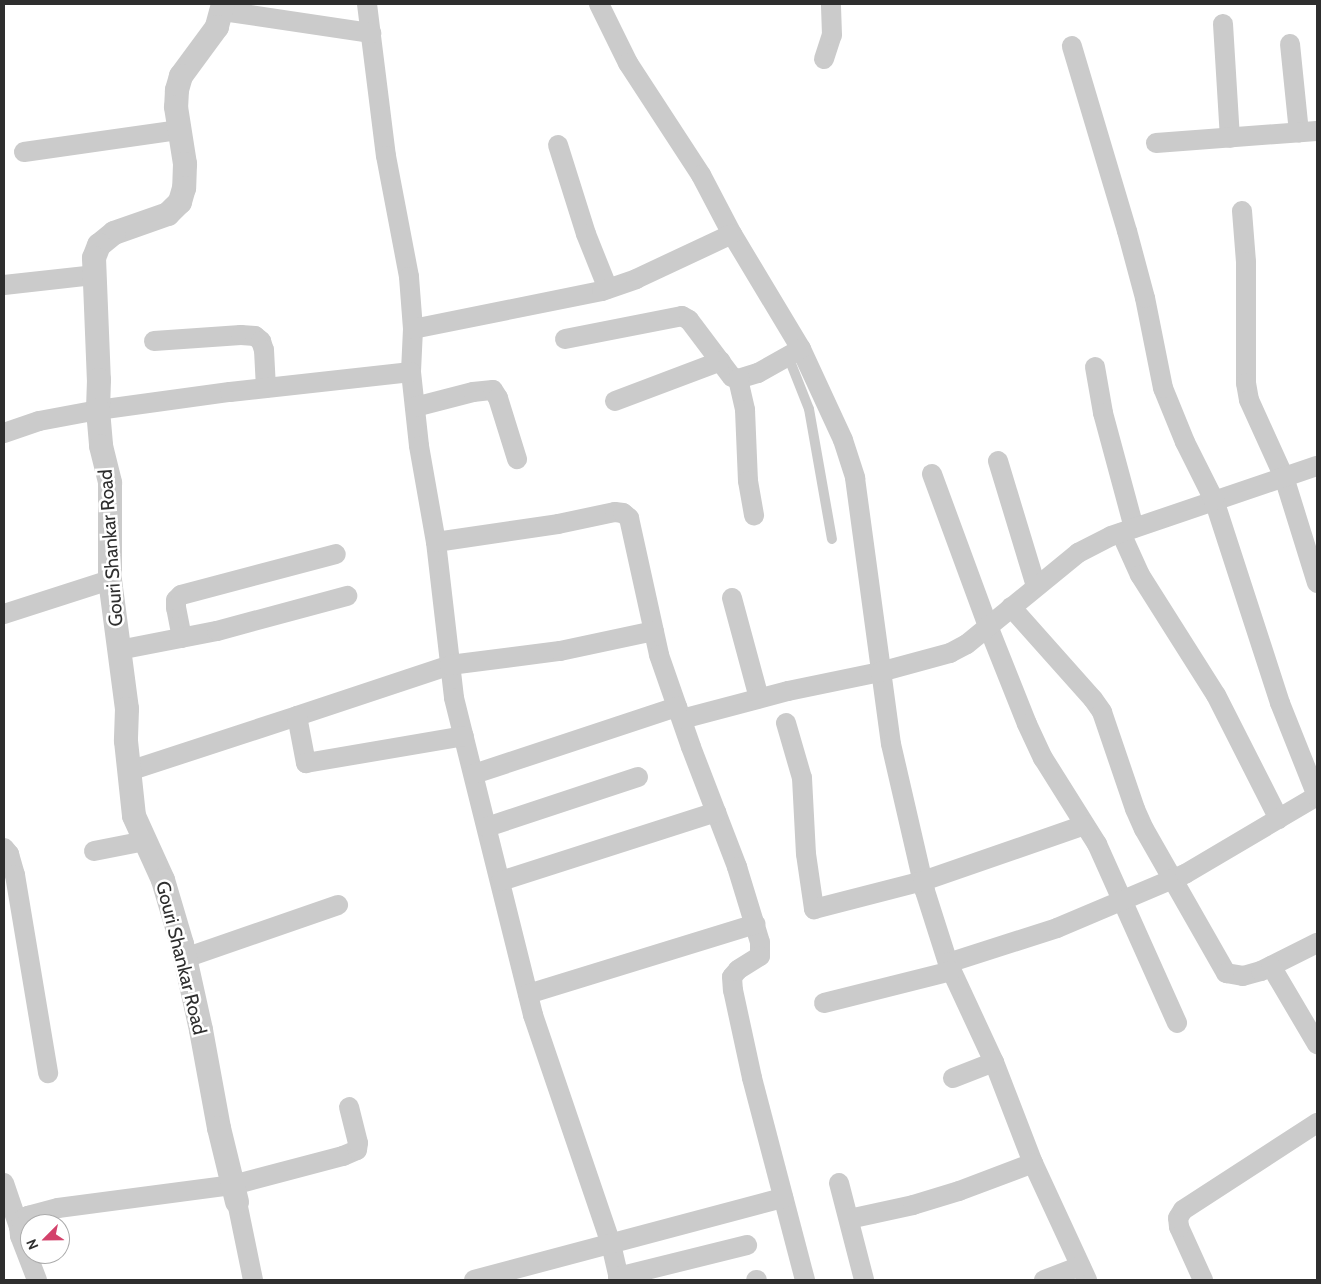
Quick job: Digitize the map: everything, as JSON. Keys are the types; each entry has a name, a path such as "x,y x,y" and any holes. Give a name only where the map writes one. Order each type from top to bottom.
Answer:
{"street":[{"path":"367,4 386,156 409,277 413,329 411,372 419,446 436,542 454,698 536,1024 611,1244 619,1278 747,1245"},
{"path":"599,4 628,63 701,175 843,440 855,478 891,744 923,881 950,967 994,1062 1033,1163 1083,1273 1044,1280"},
{"path":"824,59 832,35 831,4"},
{"path":"223,7 371,33"},
{"name":"Gouri Shankar Road","path":"223,7 217,27 181,76 177,90 176,107 184,164 184,188 180,202 168,214 114,233 99,246 94,258 99,380 98,410 101,446 110,483 110,580 126,709 129,770 134,816 163,880 185,958 219,1128 235,1194"},
{"path":"1223,24 1230,138"},
{"path":"1156,143 1308,132 1290,44"},
{"path":"824,1003 950,967 1058,928 1173,879 1317,796 1280,703 1214,500 1185,442 1163,388 1145,298 1072,46"},
{"path":"24,152 179,130"},
{"path":"558,145 586,234 608,289"},
{"path":"1242,211 1246,262 1246,382 1250,400 1284,477 1317,583"},
{"path":"413,329 543,304 608,289 636,280 732,234"},
{"path":"4,285 95,275"},
{"path":"565,339 682,316 689,320 732,377 738,379 758,373 795,353"},
{"path":"154,341 241,335 255,336 261,341 264,350 266,388"},
{"path":"615,401 721,361"},
{"path":"1095,367 1128,530 1140,575 1216,695 1279,818"},
{"path":"4,433 40,421 98,410 266,388 411,372"},
{"path":"738,379 745,410 748,480 754,515"},
{"path":"415,407 473,392 493,390 498,398 517,459"},
{"path":"998,461 1036,586"},
{"path":"474,774 679,713 880,672 950,653 967,644 1078,553 1128,530 1317,466"},
{"path":"932,474 988,626 1042,758 1097,844 1177,1024"},
{"path":"436,542 558,524 604,514 624,513 630,518 654,631 679,713 737,866 760,942 760,956 738,970 732,978 732,990 752,1078 805,1280"},
{"path":"182,638 176,608 176,600 181,594 336,554"},
{"path":"4,614 110,580"},
{"path":"119,650 217,631 346,596"},
{"path":"732,598 759,698"},
{"path":"1011,607 1093,699 1102,712 1135,809 1226,973 1243,976 1271,966 1317,943"},
{"path":"129,770 450,665 560,651 654,631"},
{"path":"297,716 306,763 464,736"},
{"path":"786,723 802,778 806,854 814,909 923,881 1085,825"},
{"path":"487,827 638,777"},
{"path":"500,881 716,812"},
{"path":"94,850 145,841"},
{"path":"4,848 15,875 48,1072"},
{"path":"185,958 338,905"},
{"path":"528,994 755,924"},
{"path":"1271,966 1317,1044"},
{"path":"953,1078 994,1062"},
{"path":"19,1227 21,1221 28,1216 58,1208 235,1194 343,1156 356,1150 358,1143 349,1107"},
{"path":"1203,1280 1179,1227 1178,1218 1183,1210 1316,1127"},
{"path":"849,1218 913,1205 959,1191 1033,1163"},
{"path":"4,1183 19,1227 20,1236 37,1280"},
{"path":"839,1183 864,1280"},
{"path":"235,1194 253,1280"},
{"path":"474,1280 783,1198"}],"lane":[{"path":"795,353 809,409 832,539"}]}
